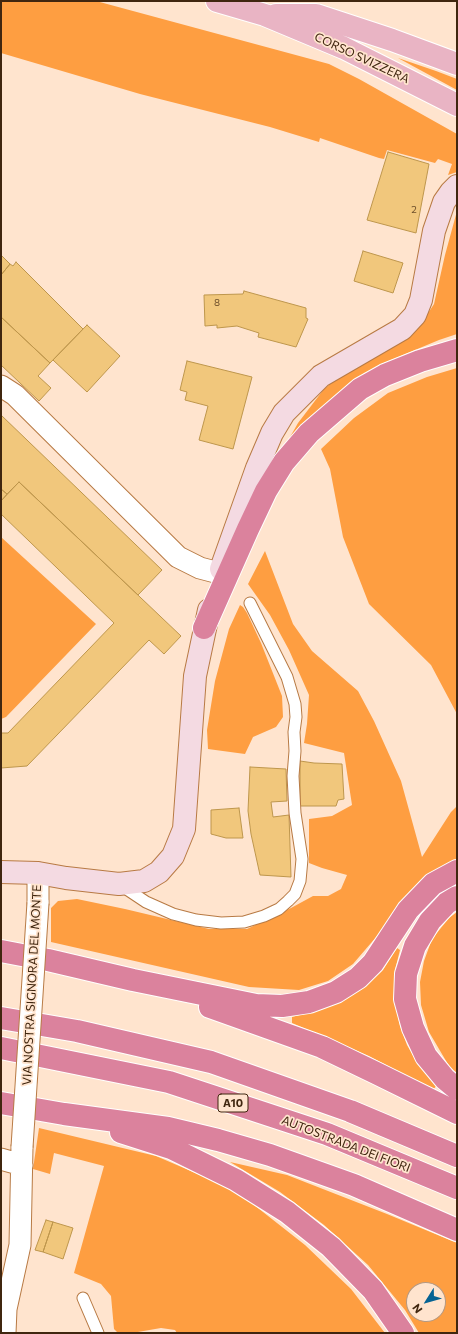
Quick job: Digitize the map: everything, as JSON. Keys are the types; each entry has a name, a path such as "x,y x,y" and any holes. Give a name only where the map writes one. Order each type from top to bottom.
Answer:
{"highway":[{"path":"204,628 266,491 284,462 309,433 360,389 385,375 420,360 457,350"},
{"path":"1,951 256,1005 282,1006 309,1002 336,992 358,978 373,963 408,910 433,884 457,871"},
{"path":"457,897 447,903 430,920 414,946 406,974 405,999 413,1028 426,1056 445,1079 457,1089"},
{"path":"133,980 322,1047 457,1113"},
{"name":"A10","path":"1,1018 77,1031 210,1062 350,1111 457,1156"},
{"name":"AUTOSTRADA DEI FIORI","path":"1,1048 169,1082 327,1134 457,1188"},
{"path":"1,1103 64,1114 168,1128 270,1155 354,1185 457,1230"},
{"path":"64,1114 171,1148 236,1180 287,1212 331,1247 373,1290 403,1333"}],"main road":[{"name":"CORSO SVIZZERA","path":"217,1 265,15 344,48 457,105"},
{"name":"CORSO SVIZZERA","path":"265,15 316,15 392,40 457,64"}],"street":[{"name":"VIA NOSTRA SIGNORA DEL MONTE","path":"5,1333 6,1310 20,1245 22,1156 38,903 38,873 66,878 120,884 144,881 159,872 173,856 184,829 195,676 204,628 219,573 257,468 272,434 284,413 321,376 402,329 415,315 421,300 434,231 444,202 457,186"},
{"path":"1,386 20,401 178,557 200,568 219,573"},
{"path":"1,872 38,873"},
{"path":"1,1159 22,1156"}],"lane":[{"path":"120,884 146,902 173,914 196,920 221,923 244,922 264,916 279,909 295,894 300,881 302,858 295,813 293,776 295,751 294,732 296,717 295,704 287,677 250,603"},
{"path":"82,1298 98,1333"}],"shaded area":[{"path":"1,1 96,1 329,64 359,79 457,134 457,172 448,175 452,164 438,159 435,163 387,150 384,159 379,158 320,138 319,142 270,127 140,94 1,53"},
{"path":"398,58 457,79 457,90"},
{"path":"457,211 457,334 379,365 337,398 277,460 298,423 324,389 353,366 419,327 434,304"},
{"path":"457,368 457,714 431,665 369,604 343,537 330,469 321,449 354,418 388,393 427,377"},
{"path":"1,537 96,624 6,717 1,719"},
{"path":"265,551 293,624 312,651 358,691 374,721 401,781 422,857 451,812 457,806 457,859 444,865 414,888 353,964 328,981 299,990 249,987 51,942 51,908 58,901 77,899 209,929 247,929 313,896 328,896 341,889 347,875 309,863 309,819 332,816 352,805 344,753 304,743 309,695 289,650 270,615 248,584"},
{"path":"240,605 247,613 261,643 282,696 283,717 276,727 253,737 245,754 208,749 207,730 215,681 229,629"},
{"path":"457,912 457,1073 449,1066 429,1032 421,1005 420,982 424,961 432,939 449,918"},
{"path":"397,948 400,950 395,970 395,988 396,1007 400,1026 407,1045 417,1062 437,1085 433,1090 369,1056 292,1023 292,1017 320,1010 343,1000 362,989 383,970"},
{"path":"39,1128 156,1156 235,1190 305,1245 351,1289 385,1333 177,1333 175,1330 161,1328 132,1333 118,1333 114,1329 111,1296 101,1284 74,1273 104,1166 54,1153 50,1174 33,1169"},
{"path":"230,1162 287,1175 457,1243 457,1333 419,1333 412,1322 446,1322 446,1282 406,1282 406,1312 368,1265 324,1225 280,1192"}],"building":[{"path":"388,152 429,164 416,233 367,220"},
{"path":"363,251 403,263 393,293 354,281"},
{"path":"1,255 10,264 1,275"},
{"path":"16,262 83,329 50,363 1,317 1,275 10,264 13,266"},
{"path":"244,291 306,308 306,318 308,319 296,347 258,337 259,333 237,326 217,328 217,325 205,326 204,295 243,294"},
{"path":"1,317 50,363 38,376 51,388 39,401 1,365"},
{"path":"87,325 120,356 87,392 53,360"},
{"path":"187,361 252,377 233,449 199,440 208,406 185,400 187,392 180,390"},
{"path":"1,415 162,570 138,595 19,482 7,494 1,489"},
{"path":"19,482 181,636 164,654 149,640 27,766 1,768 1,733 8,733 114,623 1,514 1,501"},
{"path":"1,489 7,494 1,501"},
{"path":"300,761 342,764 344,799 338,800 336,806 300,806"},
{"path":"250,767 286,769 287,801 271,802 273,817 289,815 291,877 260,875 251,834 248,811"},
{"path":"239,808 243,838 226,838 211,834 211,810"},
{"path":"46,1220 53,1222 43,1252 35,1250"},
{"path":"53,1222 73,1228 63,1259 43,1252"}]}
